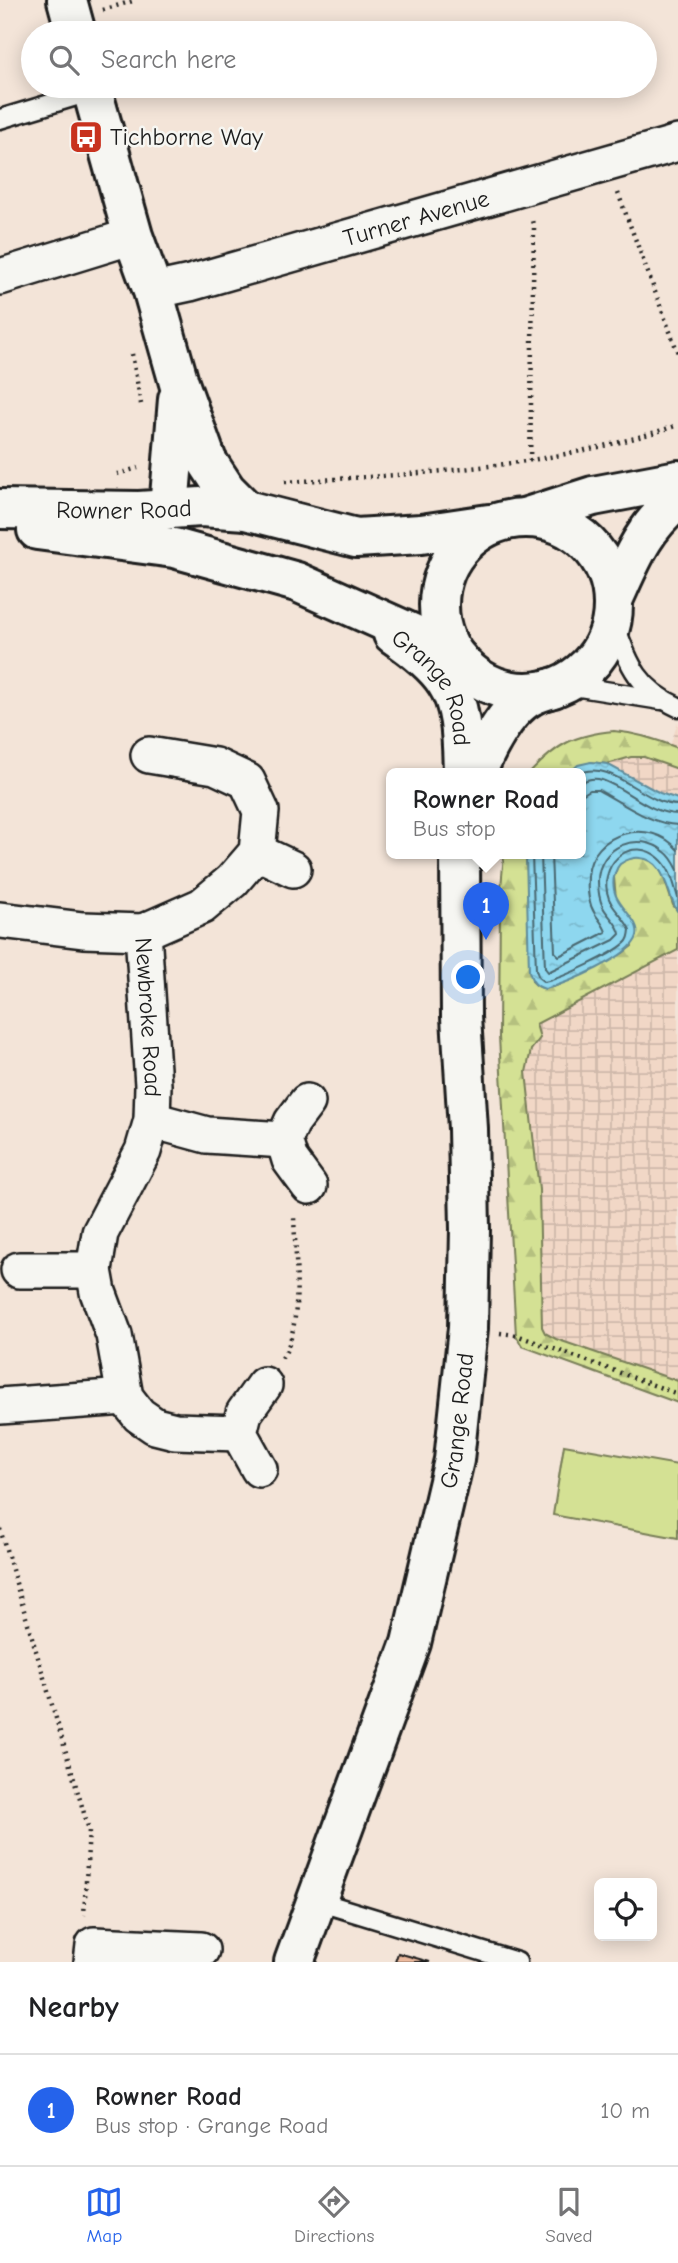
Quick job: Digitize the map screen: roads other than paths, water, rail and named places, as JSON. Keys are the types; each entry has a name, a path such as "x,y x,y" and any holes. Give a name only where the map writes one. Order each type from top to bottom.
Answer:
{"street":[{"path":"67,0 73,21"},
{"path":"95,98 133,236 153,291 179,383 207,461 226,491 246,510"},
{"name":"Turner Avenue","path":"153,291 190,283 678,144"},
{"path":"0,277 133,236"},
{"path":"179,383 169,509 181,524 315,569 422,638"},
{"name":"Rowner Road","path":"0,509 139,511 201,507 246,510 356,538 421,534 510,521 593,496 678,480"},
{"path":"613,609 608,576 589,545 560,524 537,518 510,521 471,537 457,551 447,567 440,587 438,608 442,630 463,665 484,681 506,690 529,692 557,686 578,675 595,659 608,635 613,609 645,535 656,519 678,501"},
{"name":"Rowner Road","path":"0,526 174,548 297,582 422,638 463,665"},
{"name":"Grange Road","path":"297,582 382,626 420,655 443,677 452,692 457,712 464,768"},
{"name":"Grange Road","path":"463,665 474,693 466,768"},
{"name":"Grange Road","path":"479,768 492,739 516,708 532,695 557,686"},
{"path":"144,932 202,906 232,881 257,852 261,811 247,781 215,766 149,755"},
{"path":"257,852 293,869"},
{"name":"Grange Road","path":"294,1962 411,1643 454,1460 468,1328 470,1229 461,1017 460,859"},
{"name":"Newbroke Road","path":"0,920 83,930 144,932 153,1085 152,1121 142,1151 100,1233 93,1270 114,1335 125,1397"},
{"path":"307,1102 292,1122 284,1140 290,1160 309,1186"},
{"name":"Newbroke Road","path":"152,1121 207,1135 284,1140"},
{"path":"19,1270 93,1270"},
{"path":"259,1469 239,1433 244,1413 264,1385"},
{"path":"0,1406 125,1397 139,1415 155,1426 175,1431 239,1433"},
{"path":"93,1954 201,1950"}],"lane":[{"path":"0,119 64,98"},
{"path":"613,609 635,673 649,690 671,704"},
{"path":"557,686 671,704"},
{"path":"317,1901 490,1958 517,1962"}],"water":[{"path":"591,762 607,764 660,793 678,799 678,912 665,879 656,865 649,860 638,858 622,863 616,871 613,884 619,901 634,922 637,936 632,944 611,961 567,982 545,989 534,983 529,971 526,859 586,859 586,768 575,768"}],"place":[{"name":"Tichborne Way","path":"86,137"},
{"name":"Rowner Road","path":"486,940"}]}
